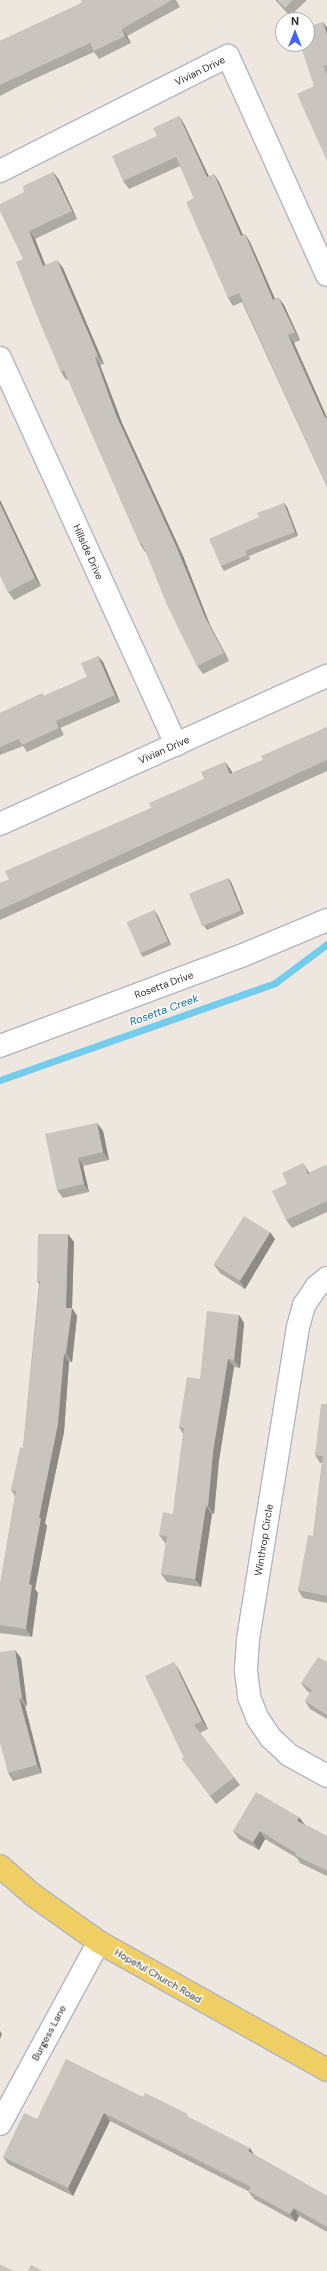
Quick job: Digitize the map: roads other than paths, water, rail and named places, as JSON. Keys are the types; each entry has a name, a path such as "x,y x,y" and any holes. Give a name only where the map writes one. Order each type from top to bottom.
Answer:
{"main road":[{"name":"Hopeful Church Road","path":"0,1866 33,1895 99,1942 327,2070"}],"street":[{"name":"Vivian Drive","path":"0,171 228,56 327,275"},
{"name":"Hillside Drive","path":"0,358 176,745"},
{"name":"Vivian Drive","path":"0,824 327,676"},
{"name":"Rosetta Drive","path":"0,1046 241,956 327,920"},
{"name":"Winthrop Circle","path":"327,1278 317,1286 304,1305 298,1327 248,1640 246,1671 249,1697 258,1719 270,1738 289,1755 327,1776"},
{"name":"Burgess Lane","path":"0,2124 99,1942"}],"waterway":[{"name":"Rosetta Creek","path":"0,1080 275,983 327,944"}]}
